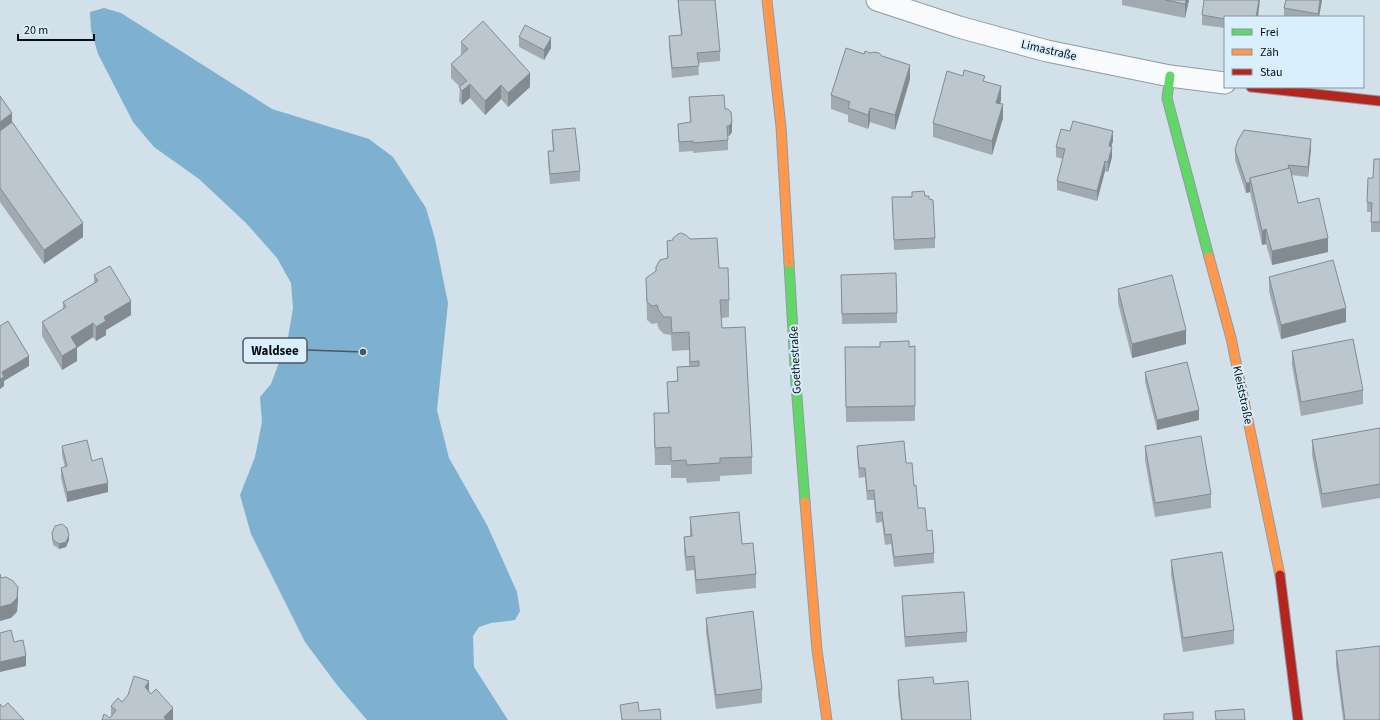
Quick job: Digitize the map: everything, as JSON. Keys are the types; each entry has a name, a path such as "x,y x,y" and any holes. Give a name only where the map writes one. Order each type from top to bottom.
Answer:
{"street":[{"name":"Goethestraße","path":"767,0 781,127 796,384 817,650 827,720"},
{"name":"Limastraße","path":"877,0 959,28 1047,51 1170,76 1224,83"},
{"name":"Kleiststraße","path":"1170,76 1167,98 1231,338 1279,570 1298,720"},
{"path":"1259,88 1380,101"}],"water":[{"path":"104,8 121,13 272,109 369,139 393,157 426,208 435,239 448,303 437,410 449,458 487,525 517,592 520,611 515,620 491,623 479,627 473,636 474,667 508,720 367,720 337,685 305,642 251,534 240,495 255,457 262,422 260,397 271,384 288,338 293,308 291,283 277,258 246,223 199,179 154,147 133,122 98,54 91,30 90,12"}],"building":[{"path":"678,0 715,0 720,51 697,53 699,66 672,68 669,36 682,35"},
{"path":"1165,0 1186,0 1185,4"},
{"path":"1204,0 1259,0 1256,16 1224,16 1224,19 1202,15"},
{"path":"1286,0 1320,0 1318,14 1284,8"},
{"path":"483,21 530,73 508,93 501,85 485,101 470,84 462,91 459,87 467,81 451,64 468,49 461,42"},
{"path":"525,25 551,38 544,50 519,37"},
{"path":"846,48 864,54 865,51 870,53 879,53 882,56 910,65 895,115 870,108 868,115 848,108 850,102 831,95"},
{"path":"964,70 985,76 983,81 1001,86 996,103 1003,104 992,141 933,123 947,71 963,76"},
{"path":"724,95 725,109 728,109 731,112 732,122 729,126 727,126 728,140 693,143 693,141 679,142 678,124 691,122 689,97"},
{"path":"0,96 12,113 0,122"},
{"path":"1073,121 1113,131 1109,146 1112,147 1108,162 1105,161 1097,191 1057,181 1065,149 1056,147 1061,129 1070,131"},
{"path":"12,122 83,223 44,250 0,188 0,131"},
{"path":"575,128 580,171 550,174 548,151 554,151 552,130"},
{"path":"1244,130 1311,139 1308,167 1288,165 1289,169 1250,178 1250,183 1246,183 1235,150 1238,140"},
{"path":"1374,159 1380,159 1380,222 1371,222 1372,203 1367,202 1368,178 1373,178"},
{"path":"1290,168 1298,203 1319,198 1328,238 1272,251 1266,229 1262,231 1250,178"},
{"path":"924,191 925,196 929,196 929,199 933,200 935,238 894,240 892,197 912,197 912,192"},
{"path":"681,233 690,239 717,238 719,268 728,268 729,300 720,300 722,328 745,327 752,457 720,458 720,463 687,465 686,460 671,461 671,447 655,448 654,413 669,413 667,382 678,381 677,367 699,366 699,361 690,362 689,332 672,333 671,317 664,317 659,311 657,305 652,306 647,302 646,278 656,271 656,267 660,260 668,258 667,241 673,240 673,238"},
{"path":"1333,260 1346,308 1281,325 1269,277"},
{"path":"110,266 131,301 104,317 106,321 96,327 93,323 71,337 77,347 62,356 42,322 66,307 63,302 98,281 94,275"},
{"path":"896,273 897,313 842,314 841,275"},
{"path":"1172,275 1186,330 1132,344 1118,289"},
{"path":"8,321 29,356 2,372 4,377 0,379 0,326"},
{"path":"1353,339 1363,390 1301,402 1292,351"},
{"path":"909,341 909,347 915,346 915,406 846,407 845,347 880,347 880,342"},
{"path":"1187,362 1199,410 1157,420 1145,372"},
{"path":"1380,428 1380,484 1322,494 1312,440"},
{"path":"1201,436 1211,494 1155,503 1145,446"},
{"path":"87,440 92,461 102,458 108,483 67,492 61,468 67,466 62,446"},
{"path":"904,441 906,463 912,463 918,508 925,508 927,531 932,530 934,553 894,557 891,534 885,535 882,512 876,513 874,490 867,491 865,468 859,468 857,446"},
{"path":"739,512 742,544 753,543 756,574 696,580 694,556 686,557 684,537 692,536 690,517"},
{"path":"62,524 67,528 69,535 66,542 59,544 53,540 52,533 55,526"},
{"path":"1222,552 1234,630 1183,638 1171,560"},
{"path":"0,574 1,578 6,577 13,581 18,587 17,598 11,604 0,607"},
{"path":"964,592 967,632 905,637 902,596"},
{"path":"753,611 762,689 716,695 706,618"},
{"path":"11,630 14,642 23,640 26,656 0,662 0,633"},
{"path":"1380,646 1380,720 1345,720 1336,651"},
{"path":"134,676 149,681 145,687 151,694 156,689 173,708 164,717 166,720 102,720 104,714 110,718 116,710 111,706 118,698 122,702 128,695"},
{"path":"933,677 934,684 968,681 971,720 902,720 898,680"},
{"path":"638,702 639,711 660,709 661,720 622,720 620,705"},
{"path":"8,703 24,720 0,720 0,704 3,707"},
{"path":"1244,709 1245,720 1216,720 1215,711"},
{"path":"1193,712 1193,720 1164,720 1164,714"}],"traffic: fast":[{"path":"1170,76 1167,98 1209,257"},
{"path":"789,263 805,502"}],"traffic: slow":[{"path":"767,0 781,127 789,263"},
{"path":"1209,257 1231,338 1280,575"},
{"path":"805,502 817,650 827,720"}],"traffic: jam":[{"path":"1260,88 1380,101"},
{"path":"1280,575 1298,720"}],"place":[{"name":"Waldsee","path":"363,352"}]}
